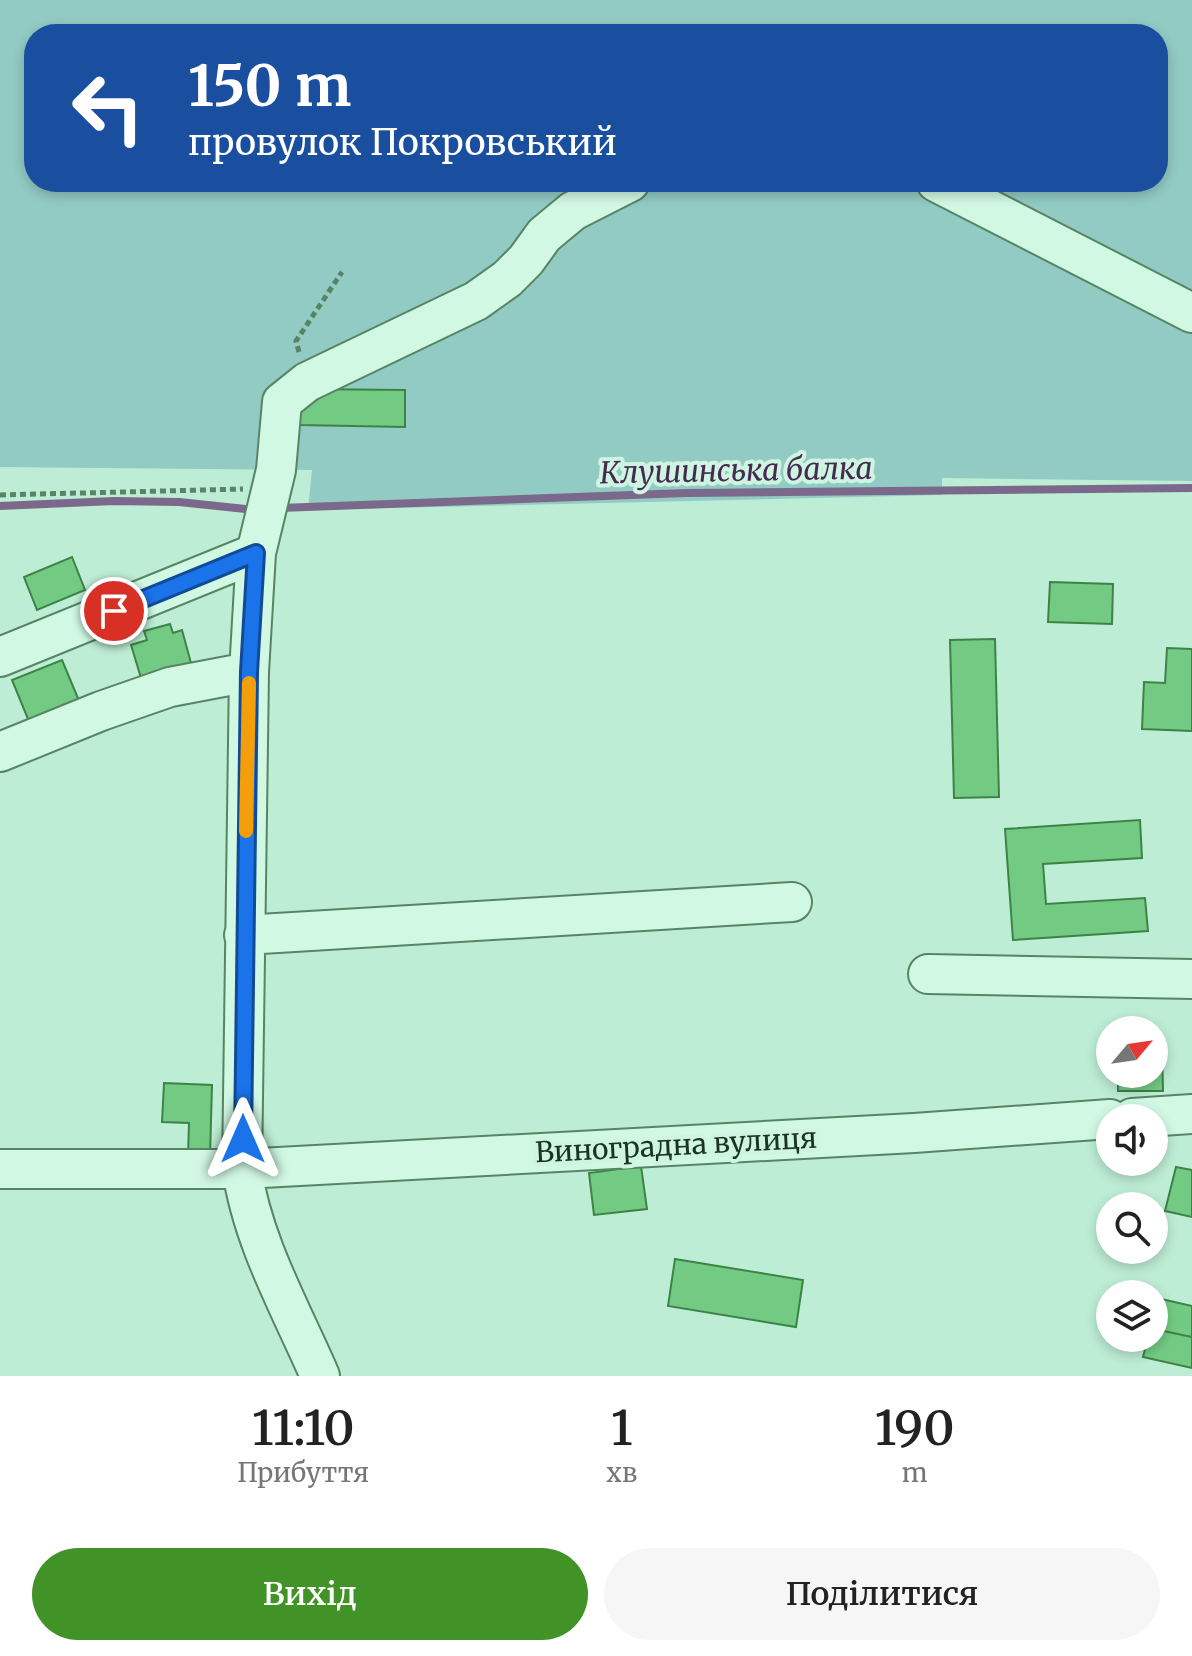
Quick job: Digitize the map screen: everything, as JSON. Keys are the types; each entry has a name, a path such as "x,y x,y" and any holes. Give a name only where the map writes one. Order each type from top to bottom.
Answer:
{"street":[{"path":"320,1376 251,1214 242,1169 249,672 256,553 274,479 282,402 307,382 476,301 507,279 556,224 573,211 610,192"},
{"path":"956,192 1192,313"},
{"path":"0,657 256,553"},
{"path":"0,752 170,687 249,672"},
{"path":"244,935 792,902"},
{"path":"928,974 1192,979"},
{"path":"1168,1116 1192,1114"},
{"name":"Виноградна вулиця","path":"0,1169 242,1169 914,1133 1096,1120"}],"path":[{"path":"296,341 342,272"},
{"path":"0,495 274,479"}],"shaded area":[{"path":"0,0 1192,0 1192,481 942,478 942,495 308,510 312,470 0,467"}],"building":[{"path":"300,389 405,390 405,427 300,425"},
{"path":"72,557 85,590 37,610 24,577"},
{"path":"1050,582 1113,584 1112,624 1048,622"},
{"path":"170,624 173,633 182,630 191,663 141,678 131,645 147,640 144,631"},
{"path":"995,639 999,797 954,798 950,640"},
{"path":"1167,648 1192,649 1192,731 1142,729 1144,682 1165,683"},
{"path":"62,660 80,703 30,724 12,680"},
{"path":"1140,820 1142,858 1043,864 1046,904 1145,898 1148,931 1013,940 1005,829"},
{"path":"164,1083 212,1085 210,1157 188,1156 189,1123 162,1122"},
{"path":"1118,1088 1163,1088 1163,1091 1118,1091"},
{"path":"641,1166 647,1209 594,1215 589,1173"},
{"path":"1176,1167 1192,1170 1192,1217 1168,1212"},
{"path":"675,1259 803,1280 796,1327 668,1306"},
{"path":"1168,1301 1192,1306 1192,1337 1168,1332"},
{"path":"1168,1332 1192,1337 1192,1368 1143,1357 1144,1352 1168,1352"}],"waterway":[{"name":"Клушинська балка","path":"280,508 686,493 1192,488"},
{"name":"Клушинська балка","path":"0,506 114,501 179,502 255,510"}],"slow traffic":[{"path":"246,831 249,683"}],"route":[{"path":"114,611 256,553 249,672 243,1139"}]}
